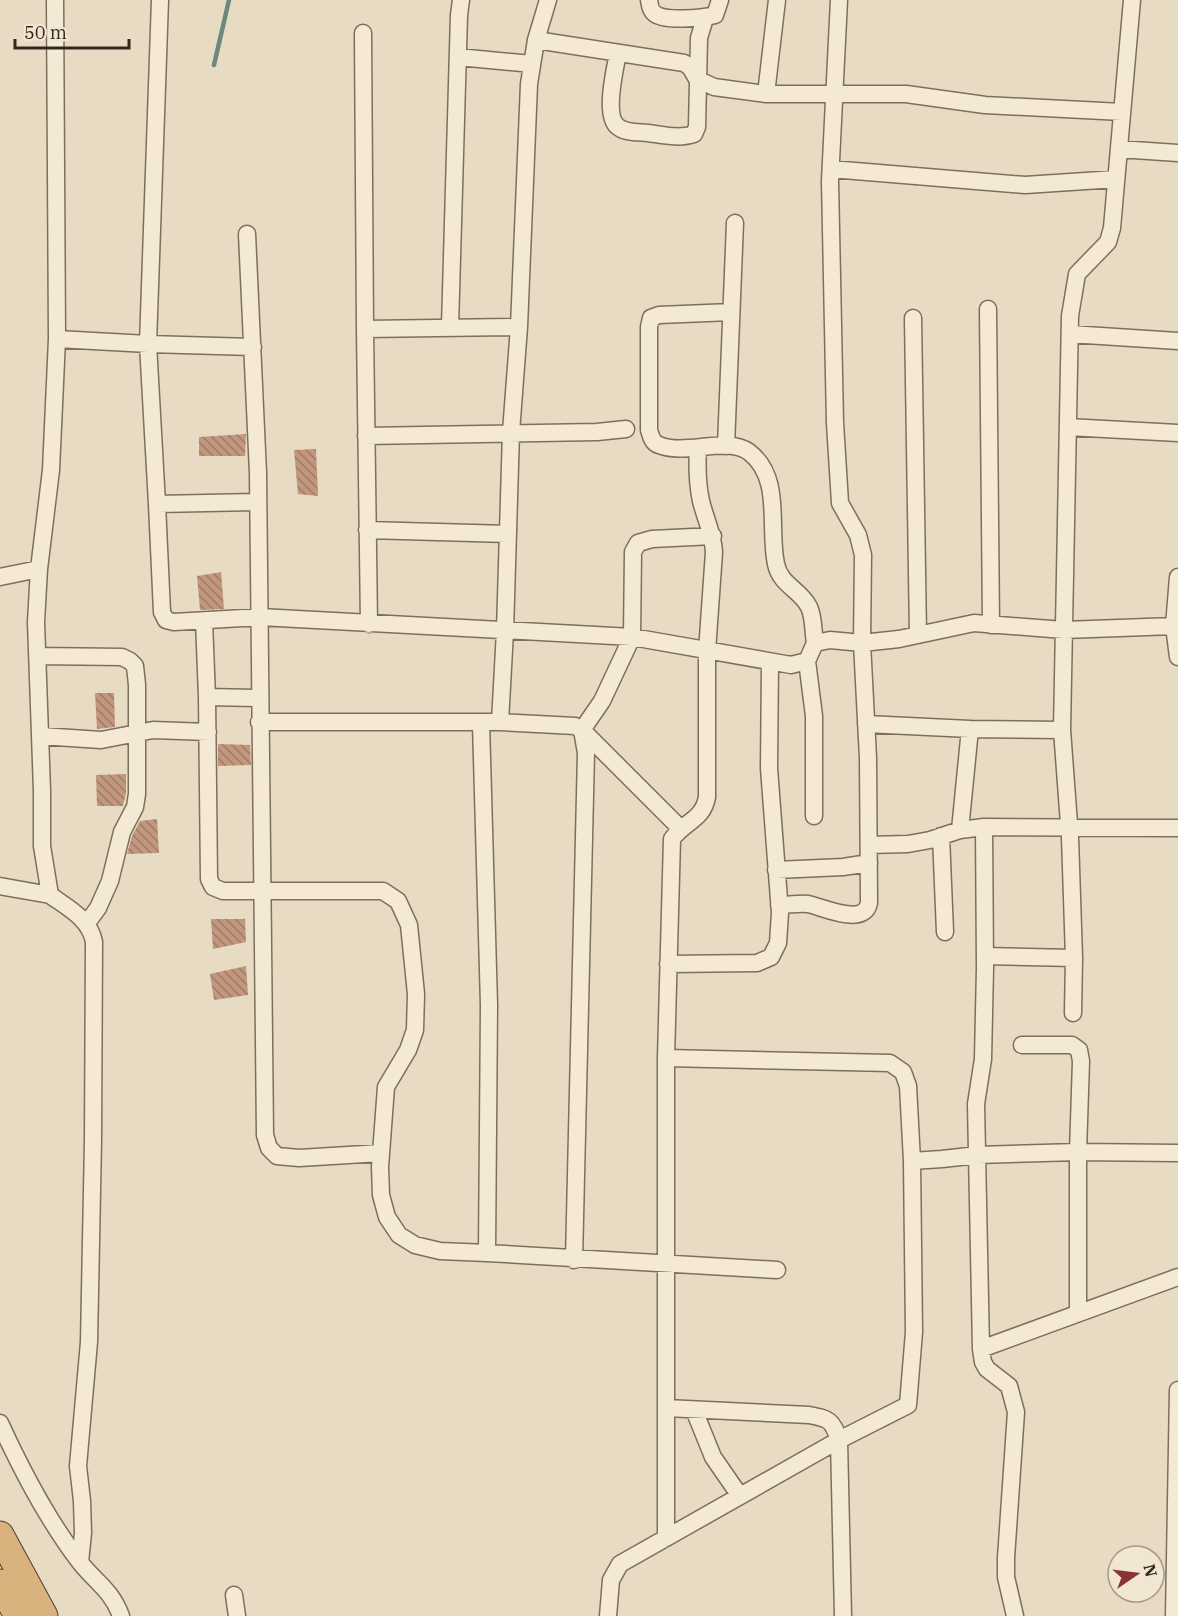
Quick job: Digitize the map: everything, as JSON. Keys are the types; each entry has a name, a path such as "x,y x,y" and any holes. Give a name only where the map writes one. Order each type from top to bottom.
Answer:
{"highway":[{"path":"4,1550 45,1616"},
{"path":"0,1583 18,1616"}],"street":[{"path":"50,895 42,846 36,622 39,569 51,470 57,339 56,0"},
{"path":"160,0 148,344 162,612 166,620 174,622 260,617 632,637 770,662 792,665 807,661"},
{"path":"450,327 461,0"},
{"path":"500,722 511,432 519,327 528,107 536,40 548,0"},
{"path":"649,0 651,11 656,15 681,18 705,18 715,15 720,0"},
{"path":"766,94 777,0"},
{"path":"779,905 805,904 838,915 864,912 869,903 866,724 862,643 863,555 858,535 840,503 838,486 831,169 839,0"},
{"path":"1073,1013 1074,958 1062,730 1070,316 1077,274 1108,242 1112,228 1132,0"},
{"path":"618,53 610,106 615,125 626,131 684,137 694,134 697,127 699,38 705,18"},
{"path":"363,33 369,624"},
{"path":"536,40 684,63 690,67 697,79 714,87 766,94 906,94 985,105 1122,112"},
{"path":"458,57 532,64"},
{"path":"1119,148 1178,153"},
{"path":"831,169 1024,185 1116,179"},
{"path":"726,446 735,223"},
{"path":"247,234 253,347 260,617 266,1135 269,1148 277,1156 299,1158 381,1153"},
{"path":"988,309 991,625"},
{"path":"731,312 659,315 651,318 649,327 649,430 652,440 658,445 698,448 736,446 748,452 764,466 768,475 779,574 809,607 815,643 807,661 814,716 814,816"},
{"path":"913,318 918,635"},
{"path":"365,329 519,327"},
{"path":"1070,334 1178,341"},
{"path":"57,339 253,347"},
{"path":"1068,427 1178,433"},
{"path":"366,436 604,432 626,429"},
{"path":"666,1538 666,1058 672,839 680,828 697,817 705,808 707,797 707,651 714,552 713,536 697,477 698,448"},
{"path":"157,504 257,502"},
{"path":"368,530 508,534"},
{"path":"574,1260 586,753 582,730 602,701 632,637 633,552 638,543 652,538 713,536"},
{"path":"0,578 39,569"},
{"path":"1178,577 1174,626 1178,657"},
{"path":"204,621 208,732 208,879 213,887 223,891 383,891 398,901 409,925 416,994 415,1030 408,1050 386,1087 381,1153 381,1195 387,1217 399,1235 415,1245 440,1251 777,1270"},
{"path":"815,643 830,640 862,643 918,635 974,622 1064,630 1174,626"},
{"path":"38,656 122,657 135,666 137,685 135,807 122,832 110,881 98,908 87,923"},
{"path":"668,963 757,963 771,957 778,943 779,905 769,768 770,662"},
{"path":"207,697 260,698"},
{"path":"260,722 500,722 575,726 582,730 680,828"},
{"path":"481,723 489,1005 487,1253"},
{"path":"866,724 970,729 1062,730"},
{"path":"960,830 970,729"},
{"path":"40,736 101,740 153,730 208,732"},
{"path":"869,844 908,844 960,830 984,827 1178,828"},
{"path":"984,827 983,1059 976,1104 981,1349 983,1362 987,1369 1008,1386 1013,1396 1016,1412 1006,1558 1006,1577 1015,1616"},
{"path":"941,836 945,932"},
{"path":"776,870 843,867 869,863"},
{"path":"0,886 50,895 87,923 94,942 93,1140 88,1342 78,1466 83,1533 80,1562"},
{"path":"985,956 1074,958"},
{"path":"1022,1045 1072,1045 1079,1050 1081,1061 1078,1152 1078,1313"},
{"path":"608,1616 611,1580 620,1564 839,1440 908,1405 914,1332 912,1161 908,1086 903,1072 890,1063 666,1058"},
{"path":"912,1161 978,1155 1078,1152 1178,1153"},
{"path":"981,1349 1178,1277"},
{"path":"1174,1616 1178,1390"},
{"path":"666,1408 809,1415 826,1418 833,1423 839,1440 843,1616"},
{"path":"694,1410 713,1456 740,1496"},
{"path":"0,1424 43,1506 80,1562 107,1589 121,1616"},
{"path":"234,1595 237,1616"}],"building":[{"path":"246,434 245,456 199,456 199,437"},
{"path":"316,449 318,496 298,494 294,450"},
{"path":"221,572 224,609 200,610 197,576"},
{"path":"95,693 114,693 115,727 97,729"},
{"path":"218,744 250,745 251,765 218,766"},
{"path":"126,774 123,806 97,806 96,775"},
{"path":"157,819 159,853 127,854 132,836 140,821"},
{"path":"211,919 245,919 246,942 213,949"},
{"path":"246,966 248,995 214,1000 210,974"}],"waterway":[{"path":"214,65 229,0"}]}
